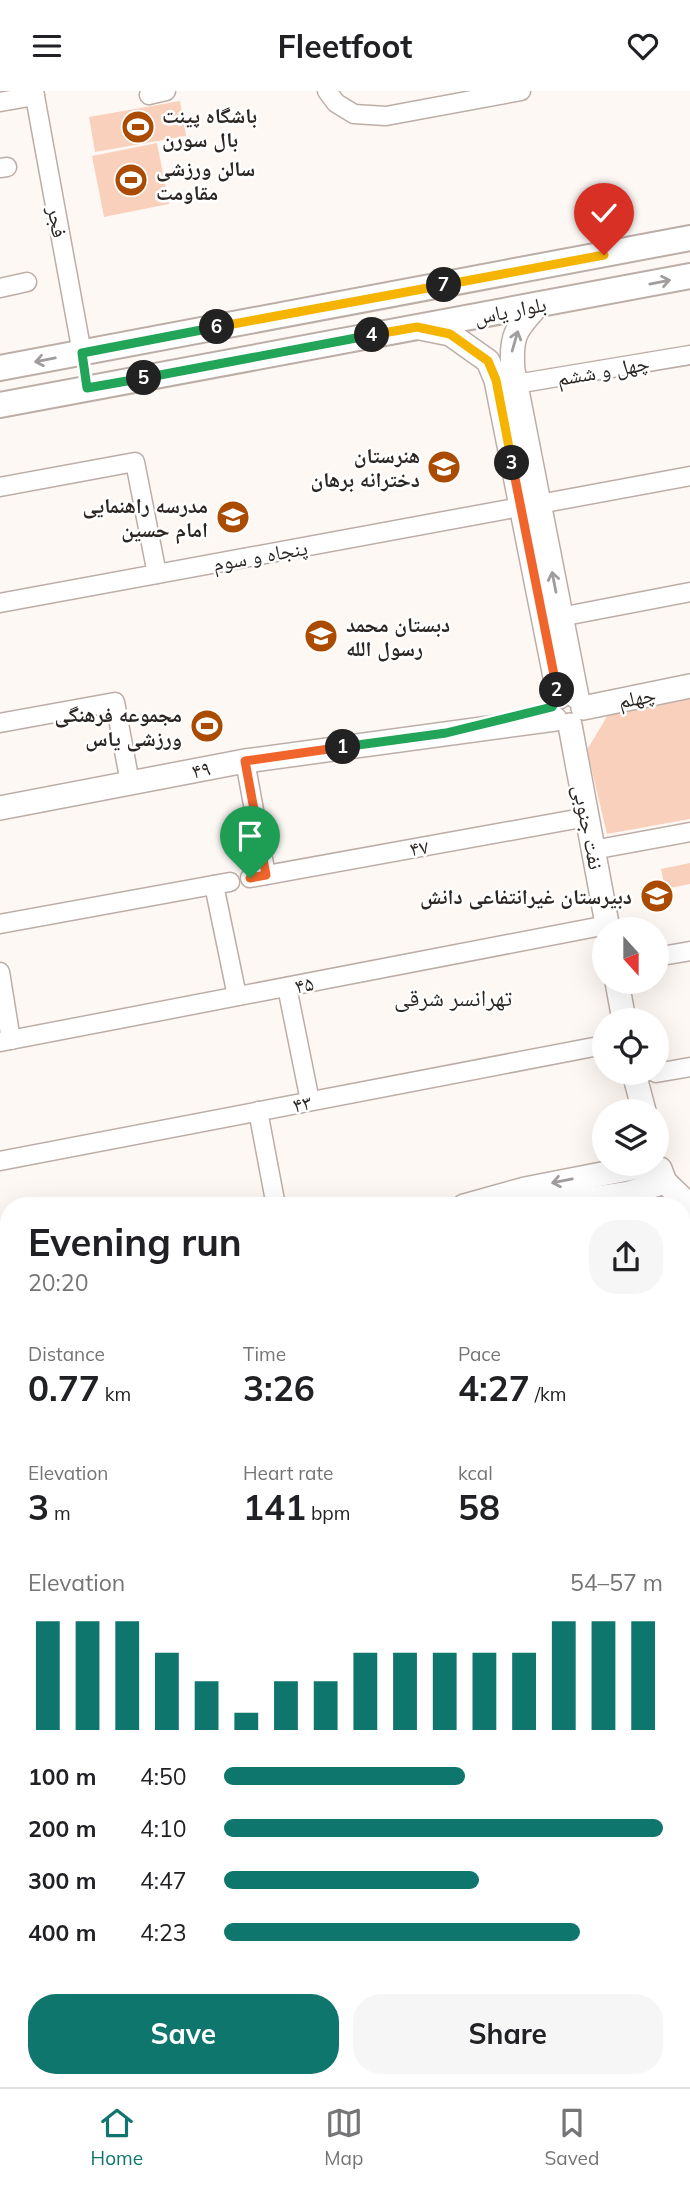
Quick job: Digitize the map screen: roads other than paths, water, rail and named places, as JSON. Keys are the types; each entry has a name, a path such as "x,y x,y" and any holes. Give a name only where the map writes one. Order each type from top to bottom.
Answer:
{"main road":[{"name":"بلوار یاس","path":"0,368 690,238"},
{"name":"بلوار یاس","path":"0,405 690,276"},
{"path":"82,353 87,388"}],"street":[{"path":"327,91 336,103 354,114 386,116 521,91"},
{"path":"0,102 34,93"},
{"name":"فجر","path":"34,93 82,353"},
{"path":"0,288 27,282"},
{"path":"507,386 511,344 522,322 539,304"},
{"path":"417,327 450,334 488,361 507,386"},
{"name":"چهل و ششم","path":"507,386 690,355"},
{"name":"نفت جنوبی","path":"507,386 606,917"},
{"path":"0,487 135,462 157,574"},
{"name":"پنجاه و سوم","path":"0,603 690,476"},
{"path":"552,618 690,592"},
{"name":"چهلم","path":"566,709 690,686"},
{"path":"0,723 115,702 130,783"},
{"name":"۴۹","path":"0,808 245,761 446,733 566,709"},
{"name":"۴۷","path":"245,761 258,876 587,817"},
{"path":"593,850 690,832"},
{"path":"0,924 222,883 237,996"},
{"name":"۴۵","path":"6,1041 592,930"},
{"path":"669,955 690,951"},
{"path":"0,972 6,1041"},
{"path":"287,987 310,1101"},
{"name":"۴۳","path":"0,1161 592,1047"},
{"path":"669,1070 690,1066"},
{"path":"258,1111 274,1197"},
{"path":"496,1197 525,1189 668,1178"},
{"path":"603,1197 629,1193 668,1178"}],"place":[{"name":"باشگاه پینت بال سورن","path":"138,127"},
{"name":"سالن ورزشی مقاومت","path":"131,180"},
{"name":"هنرستان دخترانه برهان","path":"444,467"},
{"name":"مدرسه راهنمایی امام حسین","path":"233,517"},
{"name":"دبستان محمد رسول الله","path":"321,636"},
{"name":"مجموعه فرهنگی ورزشی یاس","path":"207,726"},
{"name":"دبیرستان غیرانتفاعی دانش","path":"657,896"}],"district":[{"name":"تهرانسر شرقی","path":"453,997"}]}
